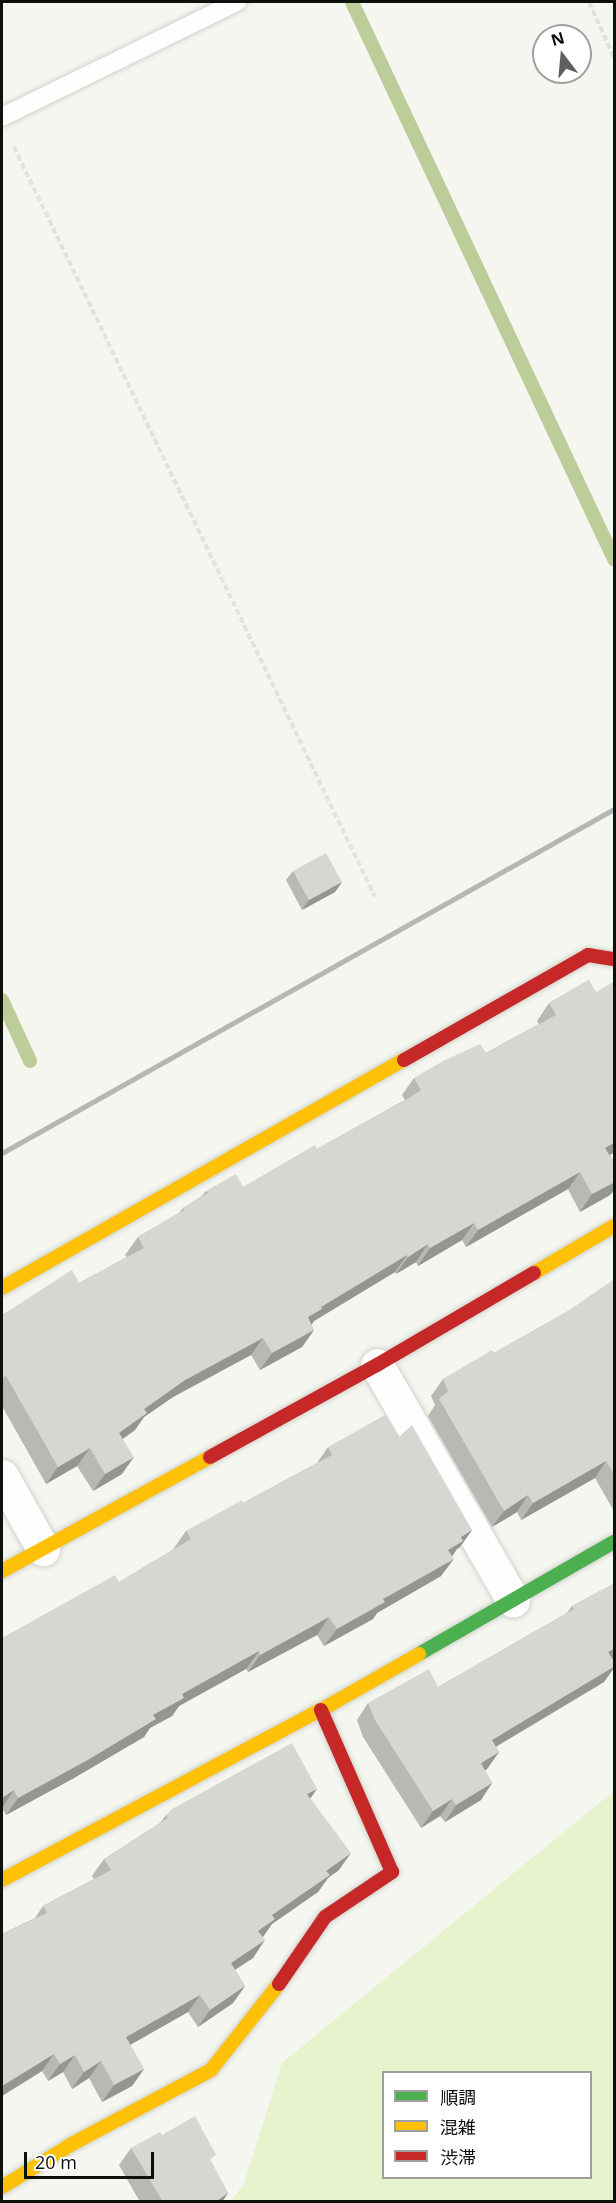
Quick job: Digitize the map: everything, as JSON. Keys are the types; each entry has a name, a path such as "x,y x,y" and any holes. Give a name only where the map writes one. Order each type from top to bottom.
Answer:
{"street":[{"path":"2,1288 588,955 615,959"},
{"path":"2,1572 376,1365 615,1226"},
{"path":"376,1365 513,1601"},
{"path":"2,1476 43,1549"},
{"path":"2,1880 321,1710 615,1542"},
{"path":"2,2187 72,2144 211,2070 286,1975 325,1917 392,1872 321,1710"}],"lane":[{"path":"2,117 237,2"}],"path":[{"path":"589,2 615,58"},
{"path":"12,143 375,897"}],"green space":[{"path":"614,1791 614,2201 231,2201 244,2184 282,2063"}],"building":[{"path":"326,853 342,882 309,900 293,871"},
{"path":"589,980 596,992 615,981 615,1142 605,1148 615,1164 615,1182 592,1194 580,1172 478,1230 474,1223 430,1248 428,1244 321,1307 322,1309 308,1317 314,1330 272,1353 263,1338 185,1380 144,1409 147,1413 119,1433 134,1457 105,1474 90,1448 58,1467 6,1376 3,1378 2,1315 72,1270 79,1283 144,1248 138,1237 184,1210 183,1208 208,1193 206,1191 236,1174 243,1187 315,1145 317,1149 406,1100 421,1090 414,1078 443,1061 480,1044 486,1053 556,1015 549,1003"},
{"path":"615,1279 615,1476 606,1461 533,1503 528,1495 504,1511 439,1399 448,1391 443,1379 492,1350 494,1353 570,1310"},
{"path":"385,1415 399,1437 412,1425 472,1530 461,1537 463,1541 448,1550 454,1559 383,1599 385,1602 337,1629 329,1617 260,1655 259,1651 182,1694 184,1698 153,1715 156,1719 86,1761 18,1798 14,1790 2,1798 2,1638 115,1575 119,1582 191,1539 186,1531 332,1455 328,1447"},
{"path":"615,1583 615,1648 608,1652 615,1666 492,1740 499,1752 481,1763 492,1783 456,1805 452,1799 433,1811 375,1720 368,1703 429,1669 438,1687 574,1609 572,1606"},
{"path":"292,1743 317,1789 307,1794 351,1853 326,1871 330,1875 272,1915 275,1919 258,1931 265,1940 231,1963 245,1986 210,2010 200,1995 126,2037 144,2069 114,2085 101,2061 84,2072 75,2055 60,2064 54,2054 2,2086 2,1934 47,1913 43,1906 111,1870 104,1859 168,1818 166,1815 172,1809"},
{"path":"195,2116 216,2155 210,2159 228,2193 215,2202 163,2202 131,2148 160,2132 162,2135"}],"waterway":[{"path":"352,2 614,559"},
{"path":"2,1000 30,1061"}],"railway":[{"path":"2,1153 614,809"}],"traffic: fast":[{"path":"419,1654 614,1542"}],"traffic: slow":[{"path":"2,1288 404,1060"},
{"path":"534,1273 614,1226"},
{"path":"2,1571 210,1457"},
{"path":"2,1880 321,1710 419,1654"},
{"path":"2,2187 72,2144 211,2070 279,1984"}],"traffic: jam":[{"path":"404,1060 588,955 614,959"},
{"path":"210,1457 377,1365 534,1273"},
{"path":"279,1984 325,1917 392,1872 321,1710"}]}
